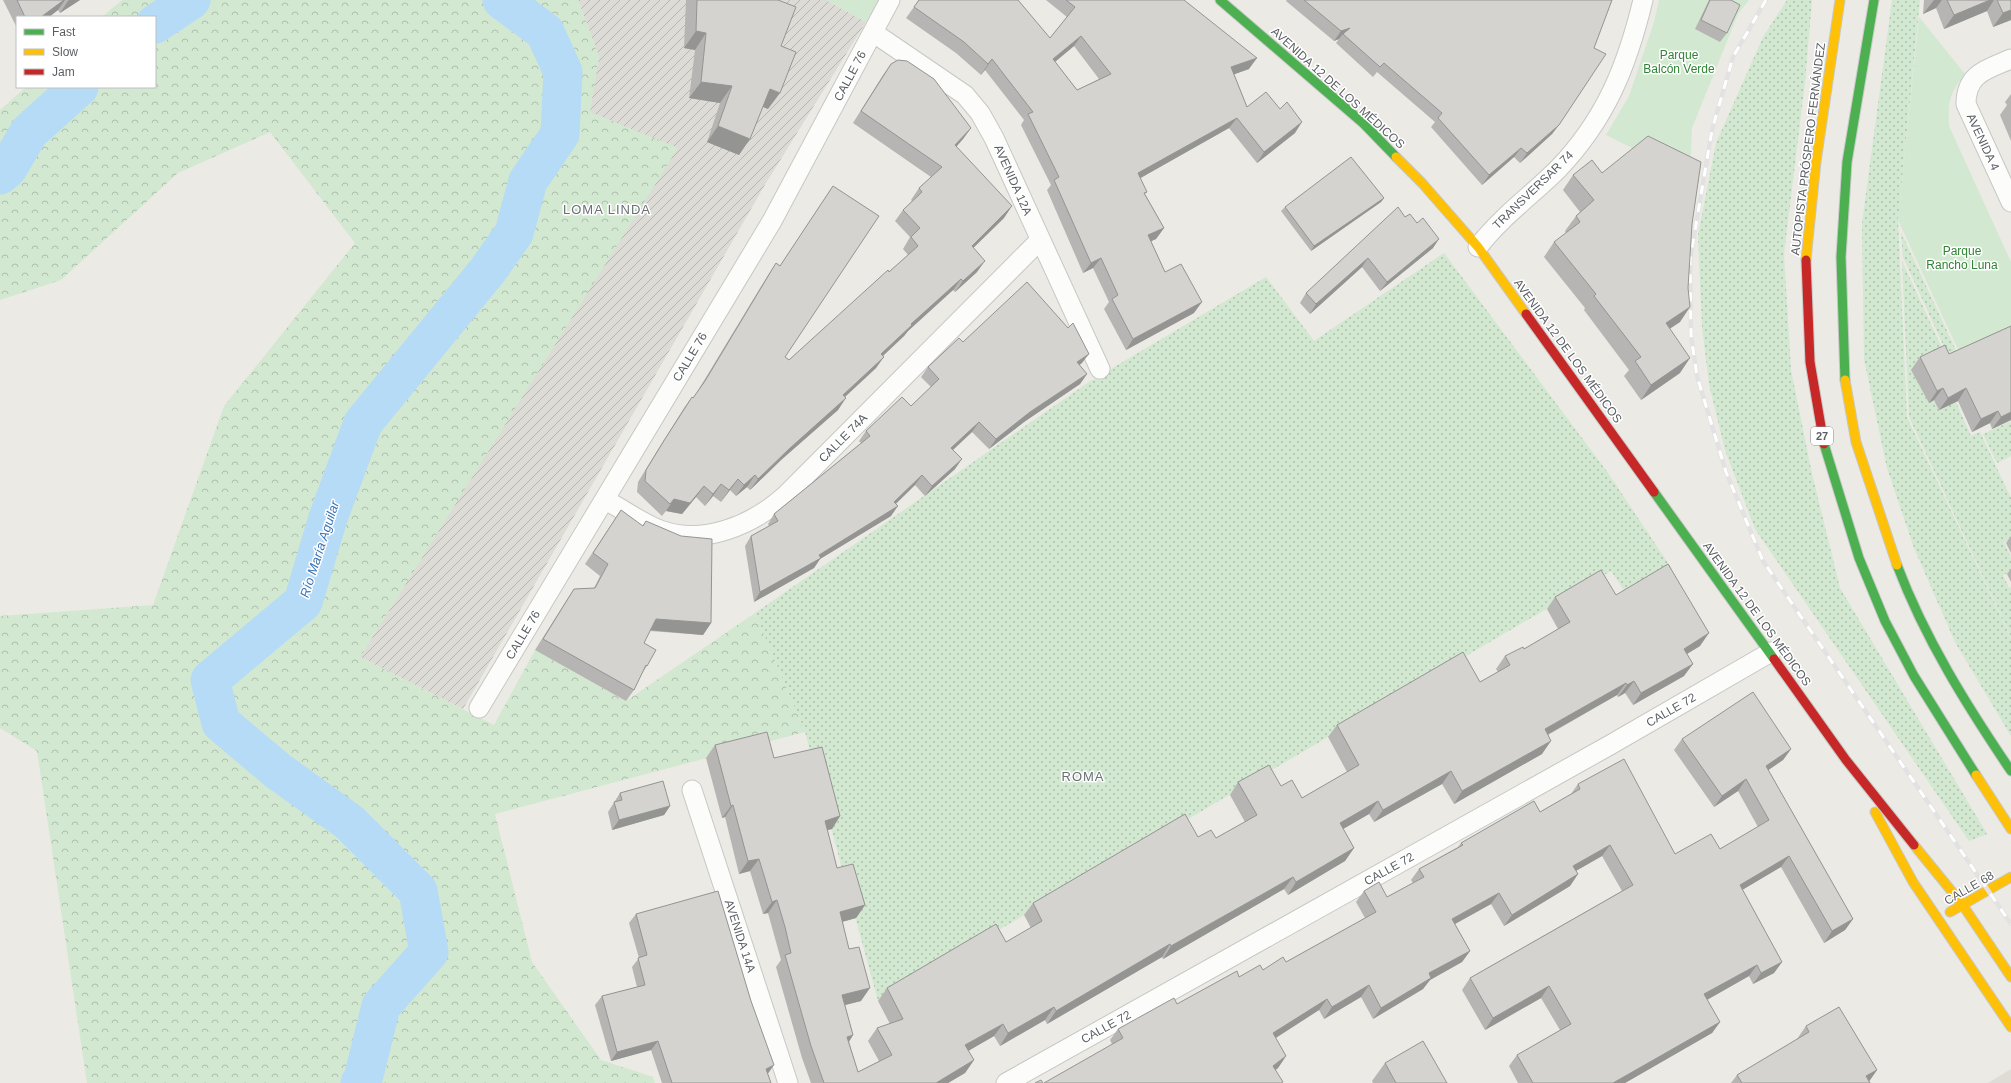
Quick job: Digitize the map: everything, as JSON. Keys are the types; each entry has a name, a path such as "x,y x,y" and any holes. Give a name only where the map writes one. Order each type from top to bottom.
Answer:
{"main road":[{"name":"AVENIDA 12 DE LOS MÉDICOS","path":"1220,0 1362,123 1422,183 1478,247 1846,760 1962,904 2011,977"},
{"name":"AUTOPISTA PRÓSPERO FERNÁNDEZ","path":"1840,0 1816,162 1805,265 1810,362 1824,446 1859,558 1885,621 1914,676 2011,830"},
{"path":"1874,0 1847,162 1841,258 1844,374 1856,442 1910,598 1938,654 1992,744 2011,771"},
{"name":"AVENIDA 12 DE LOS MÉDICOS","path":"1846,760 1913,882 2011,1027"},
{"name":"CALLE 68","path":"1939,919 1962,904 2011,878"},
{"path":"1913,882 1935,898"},
{"path":"1946,901 1962,904"}],"street":[{"name":"CALLE 76","path":"479,708 606,500 772,221 874,33 890,0"},
{"name":"TRANSVERSAR 74","path":"1478,247 1489,232 1558,168 1584,139 1603,111 1625,64 1644,0"},
{"name":"AVENIDA 12A","path":"874,33 965,95 980,113 994,138 1100,369"},
{"name":"AVENIDA 4","path":"2011,59 1974,78 1968,88 1966,104 2011,202"},
{"name":"CALLE 74A","path":"606,500 660,530 676,533 695,534 717,532 751,521 767,512 785,496 1040,240"},
{"name":"CALLE 72","path":"1006,1083 1603,749 1770,652"},
{"name":"AVENIDA 14A","path":"692,790 788,1083"}],"shaded area":[{"path":"578,0 826,0 866,22 766,183 463,709 360,657 677,148 589,112 599,57"},
{"path":"2011,1069 2011,1083 1988,1083"}],"green space":[{"path":"122,0 578,0 599,57 590,112 678,148 360,657 494,725 535,650 626,701 755,613 805,732 495,814 532,962 601,1060 653,1077 655,1083 87,1083 37,751 0,728 0,616 153,605 224,406 355,243 270,132 178,173 61,280 0,300 0,110 25,88 156,88 156,16 103,16"},
{"path":"826,0 879,0 866,22"},
{"name":"Parque Balcón Verde","path":"1659,0 1749,0 1738,14 1692,128 1690,177 1606,135 1629,96 1654,22"},
{"path":"1787,0 1812,0 1805,82 1784,254 1791,370 1812,474 1840,588 1987,834 1969,841 1755,529 1725,450 1709,384 1702,327 1698,235 1716,143 1763,37"},
{"path":"1892,0 1920,0 1898,220 1907,417 2011,638 2011,736 1955,642 1914,548 1887,468 1864,359 1862,223"},
{"name":"Parque Rancho Luna","path":"1919,17 1965,74 1956,87 1949,104 1949,126 2011,262 2011,332 1961,356 1898,220"},
{"path":"1901,232 1960,359 1965,393 1903,257"},
{"path":"1444,253 1608,473 1672,569 1627,595 1611,571 878,1001 805,732 755,613 1089,382 1266,277 1314,341"},
{"path":"1902,261 1965,398 1956,402 1971,436 1980,432 2011,498 2011,539 2004,542 2011,557 2011,572 2003,575 2009,588 2011,587 2011,637 1909,417"},
{"path":"2011,421 2011,456 1997,463 1983,434"}],"building":[{"path":"17,0 64,0 42,16 25,16"},
{"path":"697,0 778,0 796,7 781,46 796,52 780,93 770,89 750,139 718,126 732,86 701,82 706,33 696,31"},
{"path":"919,0 1018,0 1050,38 1075,7 1066,0 1184,0 1257,58 1231,67 1247,107 1266,92 1280,109 1287,102 1302,122 1264,152 1237,118 1138,173 1147,192 1144,193 1164,228 1148,235 1165,272 1181,264 1202,302 1133,339 1112,299 1118,295 1101,258 1091,263 1054,180 1059,177 1028,114 1033,112 992,59 988,64 964,42 914,7","holes":["1081,36 1111,74 1077,90 1053,59"]},
{"path":"1304,0 1612,0 1594,48 1606,54 1559,125 1527,153 1521,148 1489,175 1438,118 1442,113 1384,63 1380,67 1343,34 1350,28 1341,31"},
{"path":"1710,0 1731,0 1740,5 1727,33 1701,20"},
{"path":"1947,0 1990,0 1954,15"},
{"path":"1997,0 2011,0 2011,10 2003,13"},
{"path":"898,60 907,61 934,79 971,128 955,145 1012,206 972,246 985,261 963,281 961,279 911,324 912,325 881,354 884,357 843,395 846,398 758,479 755,475 744,485 738,479 729,490 721,484 713,494 704,486 690,503 674,499 670,504 645,481 646,470 692,397 693,398 705,381 776,263 780,266 833,186 879,216 785,357 789,360 888,270 889,272 918,246 911,237 920,228 903,210 922,192 919,188 942,167 861,111 891,64"},
{"path":"1648,136 1701,162 1692,224 1688,288 1690,307 1666,323 1690,358 1651,385 1635,361 1641,357 1594,296 1596,294 1554,242 1580,222 1576,216 1594,200 1573,175 1592,160 1602,173"},
{"path":"1351,157 1384,198 1314,246 1285,207"},
{"path":"1398,207 1405,217 1410,214 1417,223 1423,218 1439,239 1387,282 1368,258 1316,304 1306,293"},
{"path":"1027,282 1068,328 1073,323 1089,354 1077,362 1087,374 1030,412 996,439 979,422 951,448 962,459 932,486 922,475 894,502 898,506 819,555 821,558 760,592 751,536 778,521 774,514 870,436 866,431 902,397 911,406 939,379 928,367 959,338 963,342"},
{"path":"2011,326 2011,412 2001,417 1998,411 1981,419 1966,388 1948,398 1943,388 1937,391 1920,357 1945,345 1949,354"},
{"path":"621,510 643,526 646,521 681,536 712,539 711,623 656,619 644,643 656,650 647,666 646,665 634,690 543,639 574,589 595,588 608,564 593,553"},
{"path":"1668,564 1709,633 1684,649 1693,664 1641,693 1634,681 1627,685 1626,683 1545,729 1551,741 1462,791 1451,771 1383,810 1378,801 1340,823 1354,848 1296,882 1293,877 1171,946 1170,944 1056,1011 1054,1007 1008,1033 1003,1024 965,1045 974,1060 936,1083 824,1083 811,1046 785,955 791,953 777,900 772,902 759,859 748,861 733,805 731,806 715,745 767,732 774,758 822,747 840,816 825,821 837,868 853,864 865,905 840,912 849,949 859,947 870,988 842,995 853,1035 847,1037 858,1072 892,1055 877,1028 903,1019 887,988 996,924 1006,942 1042,921 1033,903 1185,814 1198,837 1211,830 1216,838 1257,815 1238,782 1269,765 1281,786 1292,780 1302,798 1359,765 1337,725 1463,652 1480,682 1510,665 1505,656 1523,647 1524,649 1570,622 1555,597 1601,570 1616,595"},
{"path":"1753,692 1791,749 1766,766 1853,919 1832,931 1789,856 1740,885 1782,962 1761,973 1757,965 1704,994 1720,1022 1613,1083 1533,1083 1517,1055 1571,1024 1549,986 1493,1018 1470,978 1633,885 1610,845 1573,866 1578,874 1512,915 1499,893 1452,919 1470,951 1429,973 1431,978 1381,1008 1369,985 1332,1007 1327,999 1273,1033 1286,1056 1273,1066 1283,1082 1281,1083 1044,1083 1123,1038 1118,1029 1174,998 1177,1004 1237,971 1239,977 1260,965 1263,970 1283,957 1286,962 1376,912 1364,891 1379,882 1387,897 1424,877 1419,869 1463,845 1461,843 1534,801 1540,812 1580,789 1578,784 1624,759 1675,854 1711,834 1720,849 1769,820 1746,779 1722,796 1682,739"},
{"path":"663,781 670,806 619,820 614,802 622,800 620,793"},
{"path":"718,891 751,1001 774,1065 766,1069 771,1083 672,1083 658,1041 617,1052 602,996 645,985 638,958 647,955 636,914"},
{"path":"1839,1007 1877,1070 1866,1076 1870,1083 1742,1083 1737,1075 1809,1032 1806,1026"},
{"path":"1423,1041 1447,1083 1396,1083 1385,1063"},
{"path":"1041,1080 1043,1083 1035,1083"}],"waterway":[{"name":"Río María Aguilar","path":"156,23 191,0"},
{"name":"Río María Aguilar","path":"360,1083 363,1079 381,1006 429,952 418,891 349,822 278,771 221,723 210,680 303,602 328,518 363,423 488,270 514,233 528,181 560,134 563,72 545,32 502,0"},
{"name":"Río María Aguilar","path":"0,175 8,168 29,132 78,88"}],"railway":[{"path":"1766,0 1733,57 1712,130 1690,260 1691,335 1697,376 1726,472 1763,561 2011,924"}],"traffic: fast":[{"path":"1220,0 1363,123 1396,157"},
{"path":"1845,380 1841,257 1847,162 1874,0"},
{"path":"1824,444 1859,558 1885,621 1914,676 1976,775"},
{"path":"1654,492 1774,659"},
{"path":"1897,565 1920,619 1934,646 1963,697 2011,771"}],"traffic: slow":[{"path":"1806,260 1816,162 1840,0"},
{"path":"1396,157 1422,183 1478,247 1526,314"},
{"path":"1845,380 1856,442 1897,565"},
{"path":"1976,775 2011,829"},
{"path":"1875,812 1913,882 2011,1027"},
{"path":"1914,845 1962,904 2011,977"},
{"path":"1950,912 2011,877"}],"traffic: jam":[{"path":"1806,260 1810,362 1824,444"},
{"path":"1526,314 1654,492"},
{"path":"1774,659 1846,760 1914,845"}],"district":[{"name":"LOMA LINDA","path":"607,209"},
{"name":"ROMA","path":"1083,776"}]}
